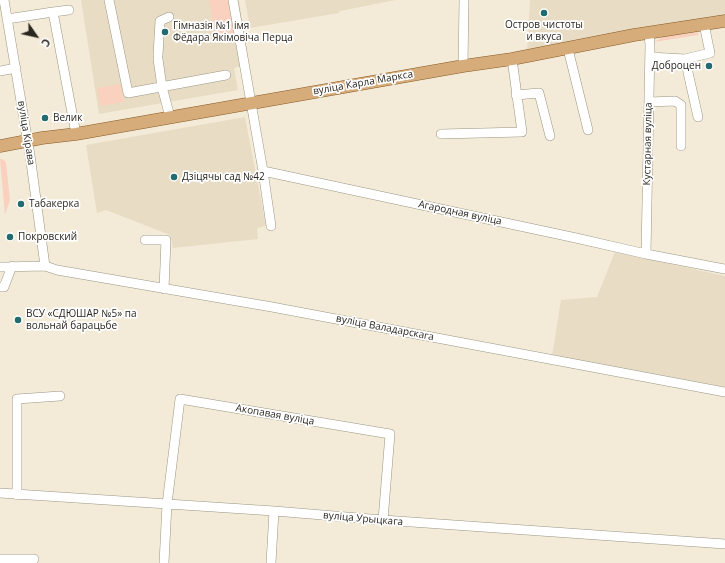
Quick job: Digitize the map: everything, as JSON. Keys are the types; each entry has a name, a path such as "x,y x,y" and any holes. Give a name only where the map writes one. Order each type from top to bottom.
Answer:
{"main road":[{"name":"вуліца Карла Маркса","path":"0,146 463,66 512,59 634,35 649,34 725,20"}],"street":[{"name":"вуліца Кірава","path":"4,0 28,141 45,266"},
{"path":"109,0 128,93 226,75"},
{"path":"233,0 272,226"},
{"path":"463,66 464,0"},
{"path":"7,19 69,10"},
{"path":"53,12 76,134"},
{"path":"169,17 160,21 158,57 162,87 170,117"},
{"path":"650,58 685,59 710,53 704,24"},
{"name":"Кустарная вуліца","path":"646,254 650,58 649,34"},
{"path":"568,49 588,130"},
{"path":"441,134 522,132 512,59"},
{"path":"685,59 698,117"},
{"path":"0,70 16,68"},
{"path":"516,95 539,93 550,136"},
{"path":"649,102 675,101 681,105 681,146"},
{"name":"Агародная вуліца","path":"263,171 725,270"},
{"path":"145,240 166,240 164,289"},
{"path":"0,287 4,287 12,266"},
{"name":"вуліца Валадарскага","path":"0,267 45,266 57,270 280,308 725,392"},
{"path":"17,495 17,399 60,396"},
{"name":"Акопавая вуліца","path":"167,504 180,398 390,434 383,520"},
{"name":"вуліца Урыцкага","path":"0,493 274,511 725,544"},
{"path":"164,563 167,504"},
{"path":"270,563 274,511"},
{"path":"0,559 34,559"}],"shaded area":[{"name":"Гімназія №1 імя Фёдара Якімовіча Перца","path":"81,0 239,0 249,64 234,68 238,90 99,114"},
{"path":"209,0 228,0 234,37 216,40"},
{"path":"245,0 396,0 340,11 339,13 250,28"},
{"path":"530,0 725,0 725,18 527,53"},
{"path":"698,32 698,35 654,42 663,37"},
{"path":"121,84 124,102 100,106 97,88"},
{"name":"Дзіцячы сад №42","path":"245,117 266,226 257,228 258,239 173,248 170,235 106,210 97,213 86,145"},
{"path":"0,159 6,162 10,200 5,215"},
{"path":"615,252 725,276 725,387 552,356 561,300 597,297"}],"place":[{"name":"Остров чистоты и вкуса","path":"544,13"},
{"name":"Гімназія №1 імя Фёдара Якімовіча Перца","path":"165,32"},
{"name":"Доброцен","path":"709,66"},
{"name":"Велик","path":"45,118"},
{"name":"Дзіцячы сад №42","path":"174,177"},
{"name":"Табакерка","path":"21,204"},
{"name":"Покровский","path":"10,237"},
{"name":"ВСУ «СДЮШАР №5» па вольнай барацьбе","path":"18,320"}]}
